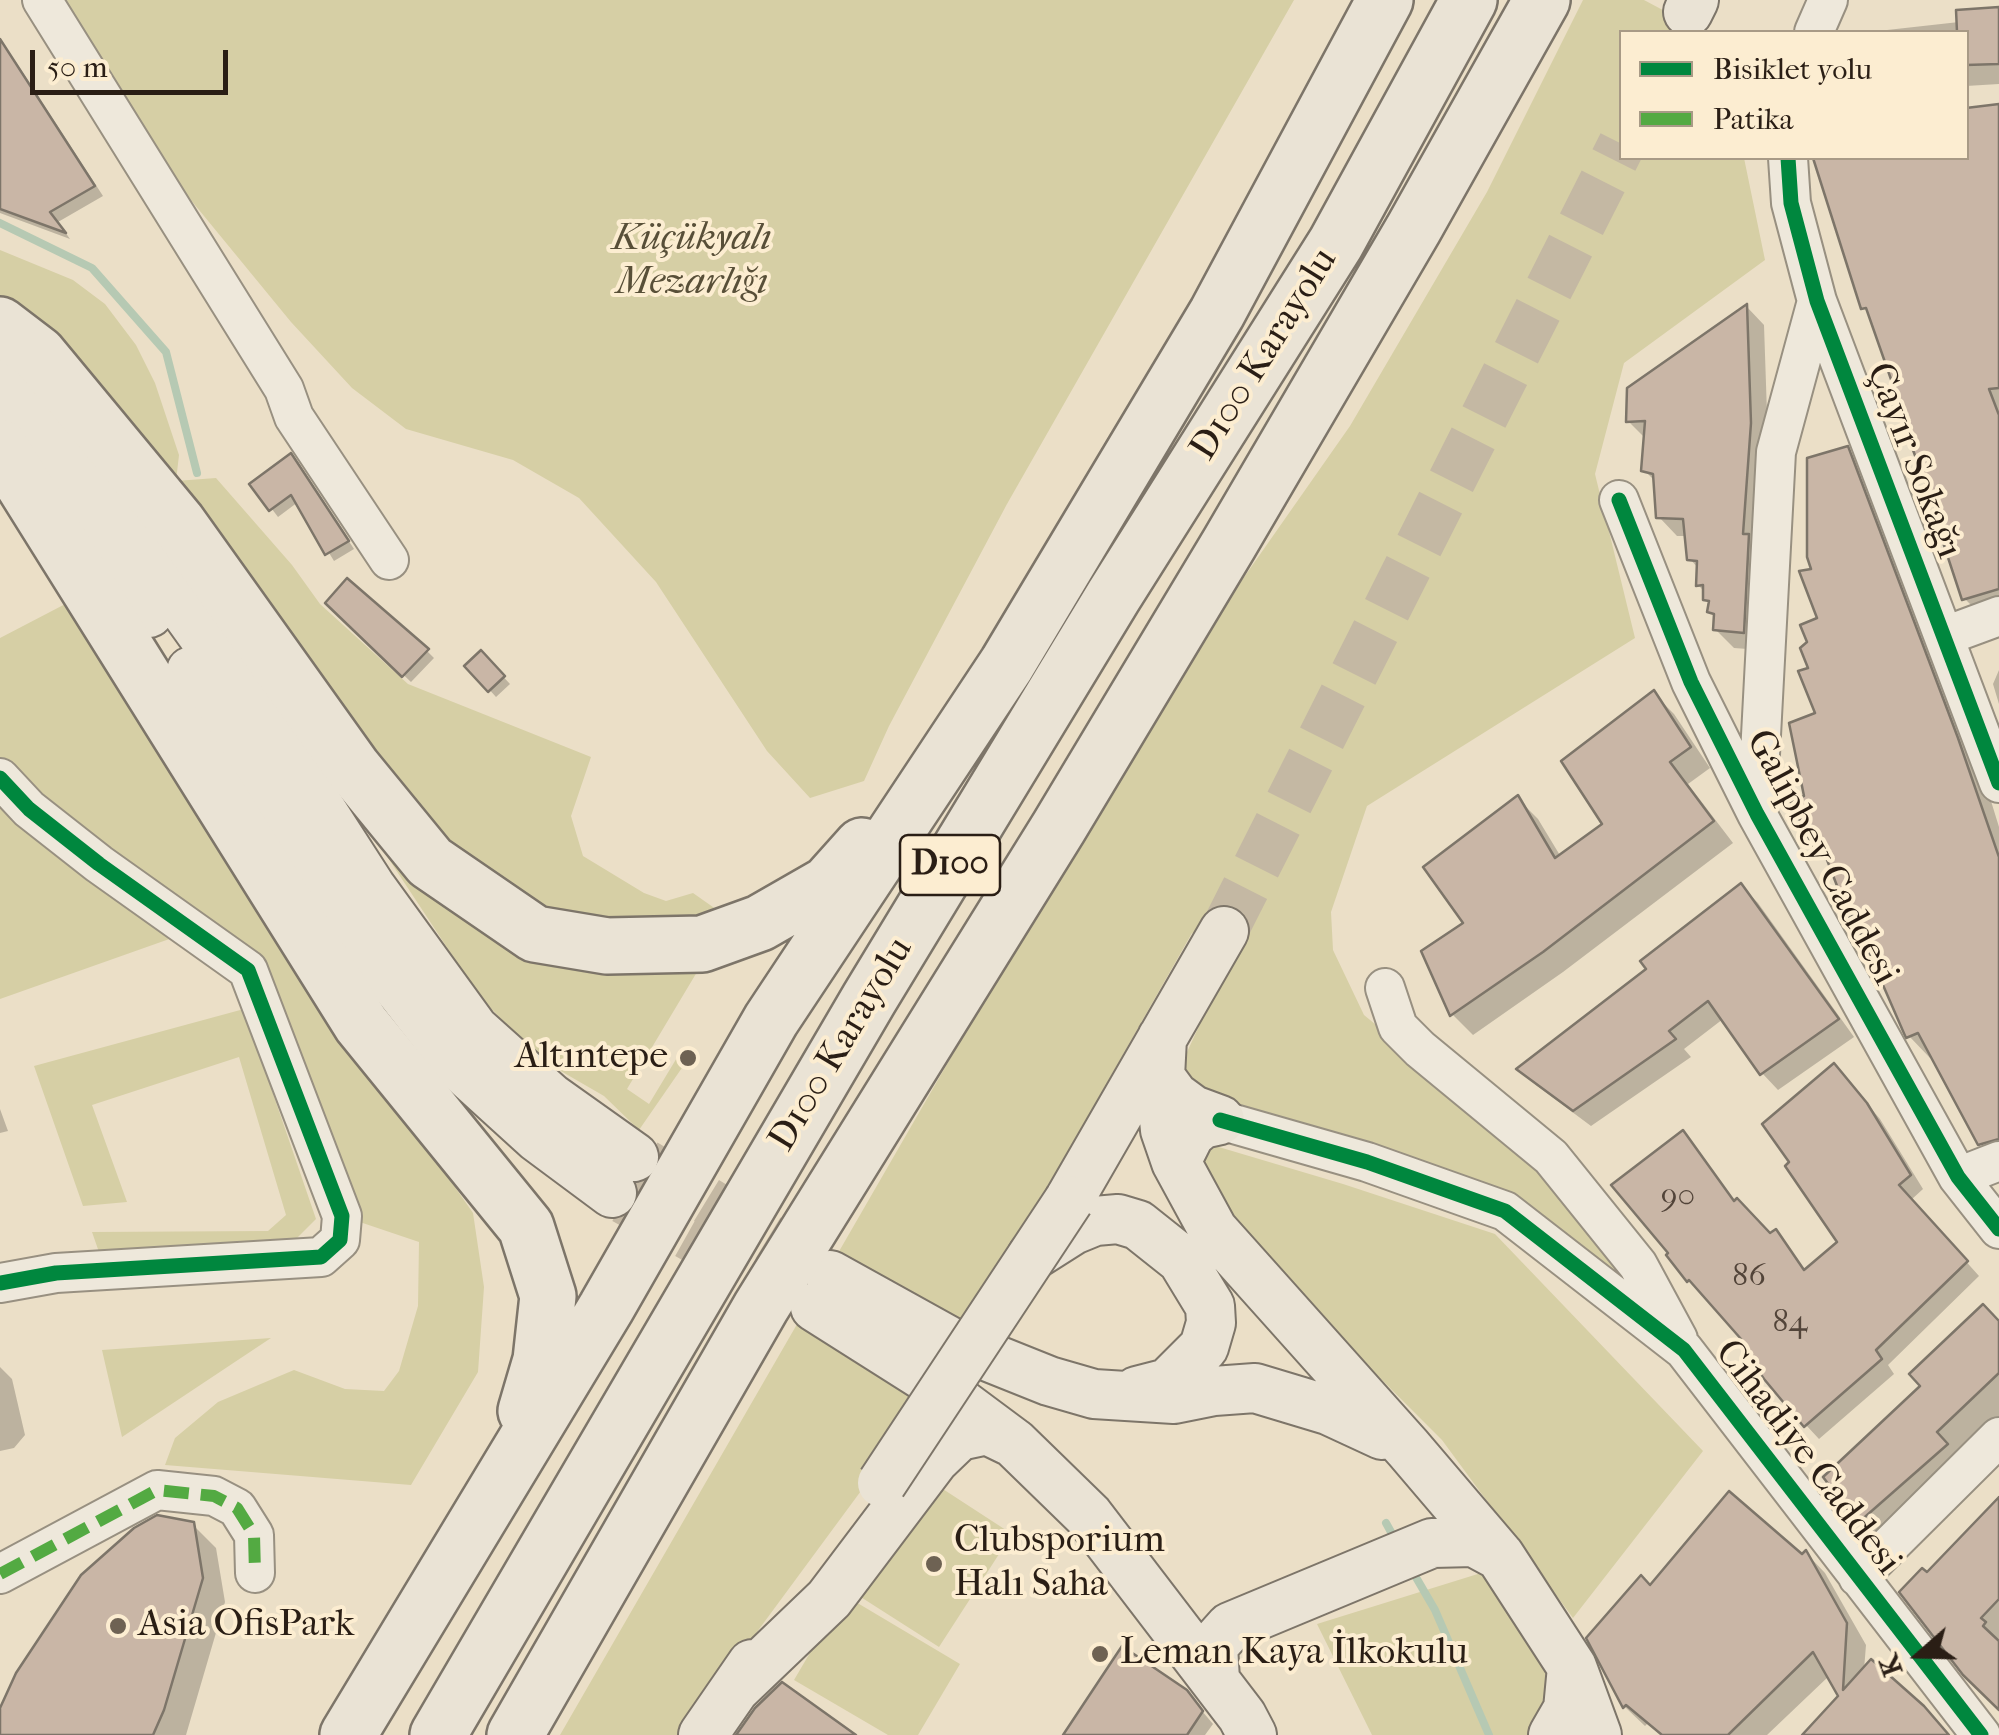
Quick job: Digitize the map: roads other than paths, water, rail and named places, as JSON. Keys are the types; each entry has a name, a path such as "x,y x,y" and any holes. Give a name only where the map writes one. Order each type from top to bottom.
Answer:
{"highway":[{"path":"348,1735 506,1476 771,1020 1007,664 1217,313 1386,0"},
{"path":"1342,82 1395,0"},
{"name":"D100 Karayolu","path":"438,1735 869,998 1113,596 1336,242 1469,0"},
{"name":"D100 Karayolu","path":"515,1735 761,1307 1229,544 1542,0"},
{"path":"0,325 38,354 178,523 353,768 430,862 535,934 607,946 702,944 760,924 828,884 906,796 1007,664"},
{"path":"0,447 362,1024 526,1228 548,1296 541,1360 506,1476"},
{"path":"414,1735 537,1566"}],"main road":[{"path":"0,352 266,724 372,887 474,1028 550,1098 623,1175 538,1138 450,1054 385,972 194,675 0,416"},
{"path":"703,1735 882,1483 1032,1256 1082,1210 1224,931"},
{"path":"1161,1057 1174,1096 1193,1110 1220,1120"},
{"path":"1161,1057 1166,1130 1176,1162 1214,1230 1500,1556 1572,1667 1597,1735"},
{"path":"1176,1162 1190,1134 1202,1124 1220,1120"},
{"path":"1082,1210 1138,1225 1182,1260 1210,1306 1211,1323 1204,1347 1168,1383 1142,1390 1094,1394"},
{"path":"1252,1735 1215,1680 1089,1516 1014,1443 924,1376 823,1291 1049,1381 1094,1394 1174,1399 1255,1388 1328,1410 1408,1448"},
{"path":"736,1688 829,1599 934,1460 960,1436 988,1430 1014,1443"},
{"path":"1215,1680 1213,1646 1230,1627 1432,1543 1474,1542 1500,1556"},
{"path":"1553,1735 1568,1709 1572,1667"}],"street":[{"path":"42,0 284,389 294,417 389,560"},
{"path":"1815,30 1828,0"},
{"name":"Çayır Sokağı","path":"1788,160 1790,203 1817,301 1999,783"},
{"path":"1757,814 1776,452 1817,301"},
{"name":"Galipbey Caddesi","path":"1619,500 1691,682 1757,814 1958,1177 1999,1229"},
{"path":"1945,636 1999,616"},
{"path":"0,778 29,810 248,970 342,1216 340,1240 322,1257 56,1273 0,1283"},
{"name":"Cihadiye Caddesi","path":"1385,988 1398,1027 1552,1157 1638,1265 1684,1350 1982,1735"},
{"name":"Cihadiye Caddesi","path":"1220,1120 1367,1162 1504,1211 1684,1350"},
{"path":"1958,1177 1999,1162"},
{"path":"1858,1577 1999,1438"},
{"path":"0,1574 157,1490 214,1496 237,1508 254,1536 255,1573"}],"waterway":[{"path":"0,223 92,268 166,352 197,473"},
{"path":"1386,1523 1396,1541"},
{"path":"1410,1567 1435,1610 1489,1735"}],"tunnel":[{"path":"1224,931 1619,150"},
{"path":"645,1163 827,1274"},
{"path":"624,1200 805,1301"}],"place":[{"name":"Altıntepe","path":"688,1058"},
{"name":"Clubsporium Halı Saha","path":"934,1564"},
{"name":"Asia OfisPark","path":"118,1626"},
{"name":"Leman Kaya İlkokulu","path":"1100,1654"}],"park label":[{"name":"Küçükyalı Mezarlığı","path":"692,262"}]}
